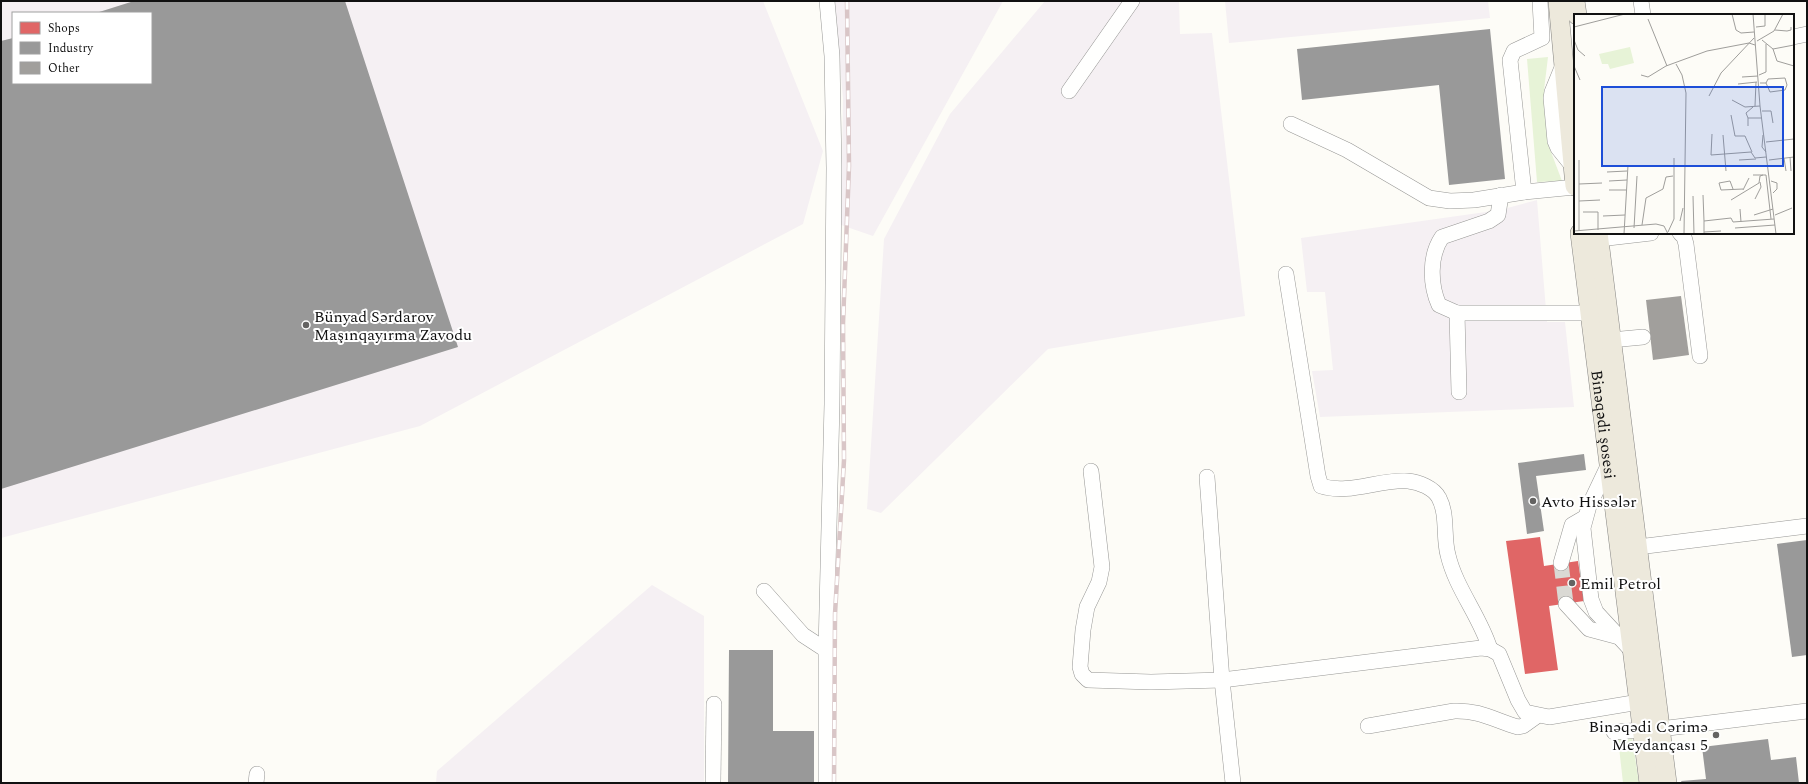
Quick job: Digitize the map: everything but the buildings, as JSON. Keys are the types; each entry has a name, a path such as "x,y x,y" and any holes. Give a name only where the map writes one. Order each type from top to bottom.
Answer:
{"main road":[{"path":"1558,1 1574,169"},
{"path":"1575,1 1577,14"},
{"name":"Binəqədi şosesi","path":"1580,234 1608,466 1639,702 1651,730 1667,783"},
{"name":"Binəqədi şosesi","path":"1599,236 1638,547 1651,730 1649,783"}],"lane":[{"path":"826,783 826,650 832,404 834,176 832,56 827,1"},
{"path":"1070,90 1132,1"},
{"path":"1524,192 1510,60 1514,52 1542,38 1540,1"},
{"path":"1641,1 1643,14"},
{"path":"1794,37 1807,34"},
{"path":"1291,124 1347,150 1429,198 1450,201 1474,200 1524,192 1574,180"},
{"path":"1501,195 1498,215 1489,220 1442,237 1433,256 1434,294 1439,305 1457,313 1589,313"},
{"path":"1599,236 1634,234"},
{"path":"1681,234 1684,237 1686,244 1700,356"},
{"path":"1286,274 1318,476 1321,486 1334,490 1392,481 1410,482 1429,488 1439,498 1444,512 1445,539 1455,578 1486,635 1490,649"},
{"path":"1457,313 1459,392"},
{"path":"1611,340 1642,337"},
{"path":"1608,466 1584,518 1583,528 1591,598 1596,612 1632,651"},
{"path":"1091,471 1102,567 1099,582 1087,607 1083,630 1080,667 1082,674 1088,680 1151,682 1222,680 1468,649 1490,649 1499,654 1518,700 1525,712 1537,716 1549,717 1639,702"},
{"path":"1207,477 1222,680 1234,783"},
{"path":"1561,563 1572,525 1584,518"},
{"path":"1638,547 1807,526"},
{"path":"764,591 803,635 826,650"},
{"path":"1566,604 1589,628 1619,637"},
{"path":"713,783 714,704"},
{"path":"1368,726 1466,710 1483,713 1518,727 1523,726 1537,716"},
{"path":"1614,732 1651,730 1807,711"}],"shaded area":[{"name":"Bünyad Sərdarov Maşınqayırma Zavodu","path":"1,1 763,1 823,151 803,224 420,426 1,538"},
{"path":"834,1 1003,1 873,236 841,225 843,98"},
{"path":"1045,1 1179,1 1180,34 1212,33 1245,316 1048,349 881,513 867,509 884,239 950,114"},
{"path":"1225,1 1488,1 1490,18 1229,43"},
{"path":"1537,200 1547,322 1565,322 1574,407 1320,417 1312,371 1333,370 1325,292 1307,292 1301,238 1500,210"},
{"path":"652,585 704,616 704,783 436,783 437,771"}],"green space":[{"path":"1548,57 1544,90 1548,144 1562,181 1537,182 1527,59"},
{"path":"1632,737 1639,783 1623,783 1618,738"}],"tunnel":[{"path":"1561,563 1566,604"}],"railway":[{"path":"834,783 835,614 844,460 843,324 849,166 847,1"}],"place":[{"name":"Bünyad Sərdarov Maşınqayırma Zavodu","path":"306,325"},
{"name":"Avto Hissələr","path":"1533,501"},
{"name":"Emil Petrol","path":"1572,583"},
{"name":"Binəqədi Cərimə Meydançası 5","path":"1716,735"}]}
